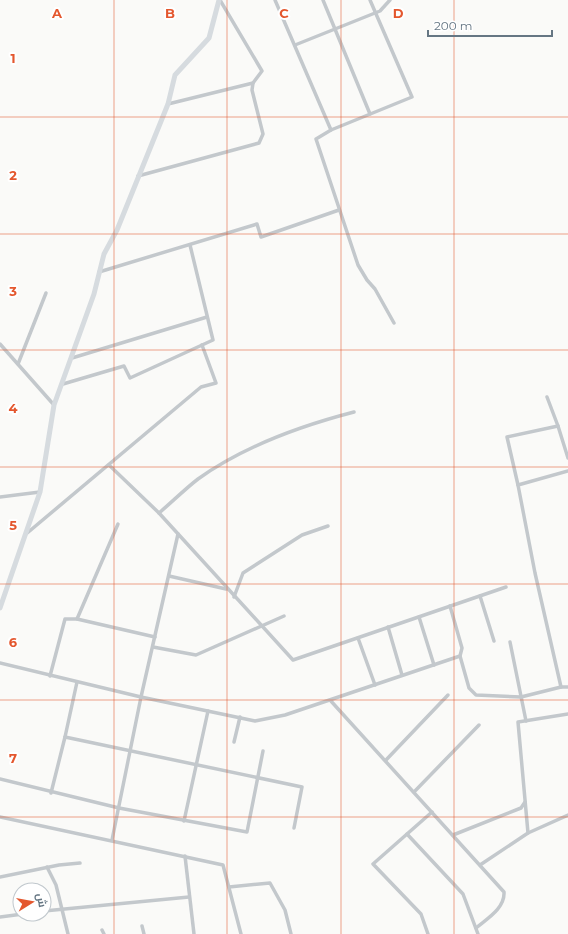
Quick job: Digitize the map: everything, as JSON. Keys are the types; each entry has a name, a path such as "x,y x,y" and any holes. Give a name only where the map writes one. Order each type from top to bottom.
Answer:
{"street":[{"path":"138,176 259,143 264,134 252,90 254,83 262,71 220,0"},
{"path":"0,608 40,492 54,405 63,384 94,294 104,254 117,230 168,104 175,75 209,38 220,0"},
{"path":"275,0 332,130"},
{"path":"323,0 370,114"},
{"path":"370,0 412,97 332,130 316,139 358,265 367,280 375,289 394,323"},
{"path":"295,45 376,13 380,11 390,0"},
{"path":"168,104 254,83"},
{"path":"99,272 257,224 261,237 339,210"},
{"path":"63,384 124,366 130,378 213,340 190,245"},
{"path":"18,364 46,293"},
{"path":"72,358 207,317"},
{"path":"0,344 54,405"},
{"path":"25,535 201,387 216,382 202,345"},
{"path":"0,351 5,349"},
{"path":"547,397 568,458"},
{"path":"159,513 197,480 221,464 257,445 324,420 354,412"},
{"path":"558,426 507,437 560,687"},
{"path":"562,437 568,441"},
{"path":"109,464 159,513 227,590 292,660 506,587"},
{"path":"518,485 568,471"},
{"path":"0,497 40,492"},
{"path":"77,620 118,524"},
{"path":"234,597 243,573 302,535 328,526"},
{"path":"112,840 141,697 178,534"},
{"path":"169,576 227,590"},
{"path":"480,596 494,641"},
{"path":"450,606 462,648 460,656 468,688 476,695 521,697 560,687 568,687"},
{"path":"153,647 196,655 284,616"},
{"path":"419,617 434,665"},
{"path":"50,676 65,619 77,620 155,637"},
{"path":"388,627 402,675"},
{"path":"358,638 375,685"},
{"path":"510,642 526,720"},
{"path":"0,663 141,697 256,721 284,715 460,656"},
{"path":"51,793 77,682"},
{"path":"386,760 448,695"},
{"path":"330,700 386,760 504,892 504,899 496,911 476,928"},
{"path":"184,821 208,711"},
{"path":"528,833 518,722 568,714"},
{"path":"234,742 240,717"},
{"path":"414,792 479,725"},
{"path":"65,737 257,779 302,787 294,828"},
{"path":"0,779 51,793 119,808 247,832 263,751"},
{"path":"453,835 521,808 525,802"},
{"path":"428,934 421,914 373,864 432,812"},
{"path":"480,865 528,833 568,815"},
{"path":"0,817 223,865 241,934"},
{"path":"407,834 463,894 478,934"},
{"path":"185,856 194,934"},
{"path":"0,877 47,867 80,863"},
{"path":"47,867 56,885 68,934"},
{"path":"228,887 270,883 285,910 291,934"},
{"path":"52,910 189,897"},
{"path":"0,917 12,915"},
{"path":"142,926 144,934"}]}
